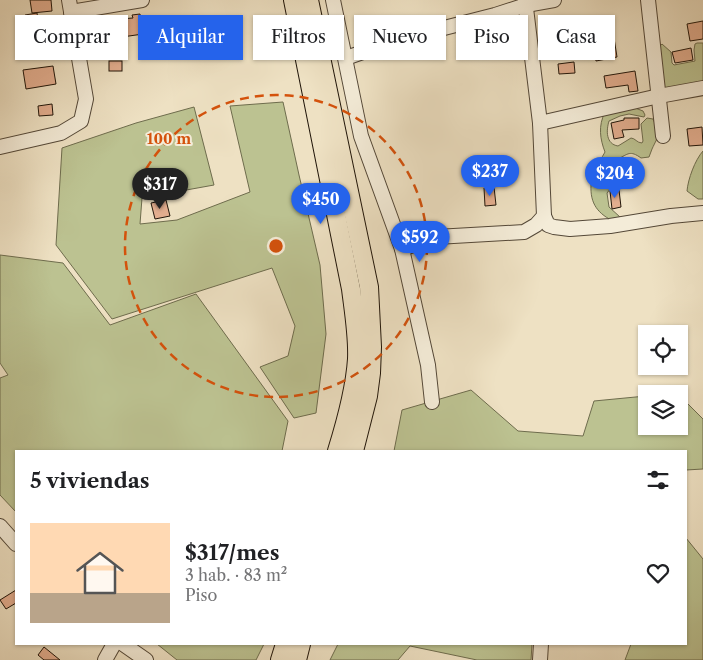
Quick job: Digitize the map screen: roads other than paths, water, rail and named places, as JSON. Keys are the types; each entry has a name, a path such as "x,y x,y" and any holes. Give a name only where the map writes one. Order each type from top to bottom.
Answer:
{"main road":[{"path":"293,0 351,289 356,324 354,378 337,450"},
{"path":"309,0 369,287 372,347 371,373 368,396 354,450"},
{"path":"280,660 285,645"},
{"path":"297,660 301,645"}],"street":[{"path":"0,147 61,133 81,121 86,99 70,6 142,0"},
{"path":"333,0 361,136 402,249 428,365 432,402"},
{"path":"346,58 397,40 496,15 525,2 554,0"},
{"path":"648,0 662,136"},
{"path":"525,2 540,123 544,216 548,225 554,228 570,229 610,226 703,213"},
{"path":"540,123 703,88"},
{"path":"339,141 361,136"},
{"path":"402,249 436,237 524,232 536,225 544,216"},
{"path":"0,526 15,543"},
{"path":"105,660 113,645"},
{"path":"124,645 146,660"},
{"path":"540,660 541,645"}]}
